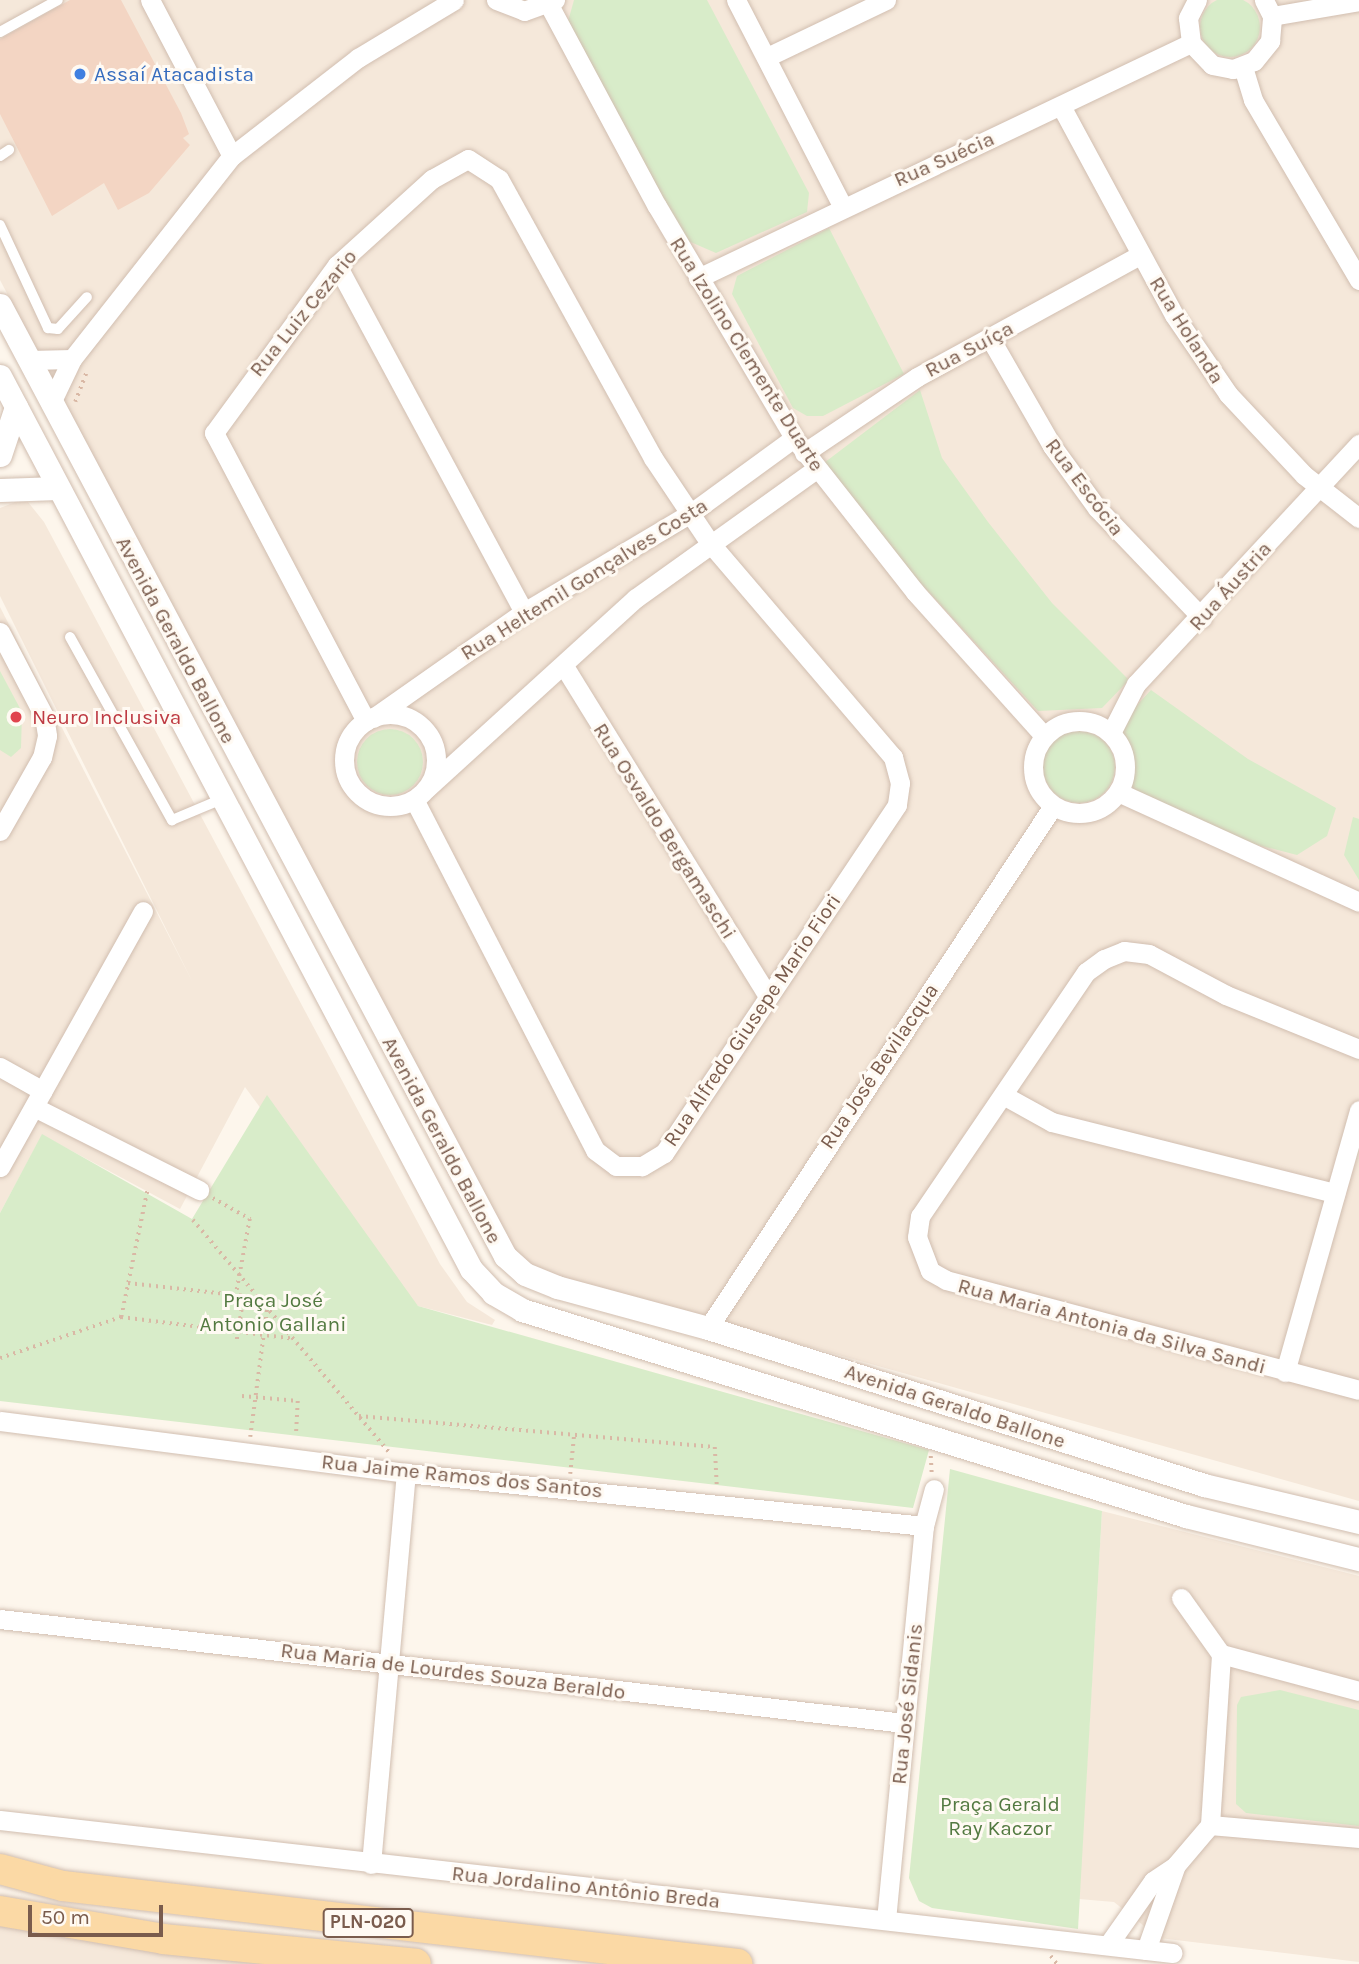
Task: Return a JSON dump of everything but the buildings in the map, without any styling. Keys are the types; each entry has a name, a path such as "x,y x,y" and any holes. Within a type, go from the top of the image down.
{"main road":[{"name":"PLN-020","path":"0,1869 63,1886 738,1964"},
{"name":"PLN-020","path":"0,1911 163,1939 416,1964"}],"street":[{"path":"150,0 232,156"},
{"path":"51,403 72,359 232,156 358,58 454,0"},
{"path":"496,0 524,11 552,2"},
{"path":"736,0 842,205"},
{"path":"767,57 886,0"},
{"path":"1197,0 1188,18 1191,43 1212,65 1243,67 1264,52 1268,8 1359,1"},
{"name":"Rua Izolino Clemente Duarte","path":"552,2 698,278 799,445 816,469 1044,736"},
{"name":"Rua Suécia","path":"698,278 842,205 1061,106 1191,43"},
{"path":"1243,67 1253,100 1359,280"},
{"name":"Rua Holanda","path":"1061,106 1140,255 1228,394 1320,488 1359,518"},
{"name":"Rua Luiz Cezario","path":"369,719 214,433 337,265 452,165 468,159 485,164 710,543"},
{"name":"Rua Suíça","path":"799,445 1140,255"},
{"path":"337,265 524,612"},
{"name":"Avenida Geraldo Ballone","path":"0,305 505,1256 557,1287 708,1328 1204,1485 1359,1522"},
{"name":"Rua Escócia","path":"990,338 1052,446 1097,508 1202,618"},
{"path":"29,360 72,359"},
{"name":"Avenida Geraldo Ballone","path":"0,376 471,1269 493,1293 522,1310 934,1435 1186,1516 1359,1559"},
{"path":"0,455 16,407"},
{"name":"Rua Áustria","path":"1111,733 1136,684 1202,618 1359,444"},
{"name":"Rua Heltemil Gonçalves Costa","path":"369,719 524,612 799,445"},
{"name":"Rua Heltemil Gonçalves Costa","path":"421,794 636,598 816,469"},
{"path":"0,490 15,485 58,488"},
{"name":"Rua Alfredo Giusepe Mario Fiori","path":"421,794 595,1150 616,1166 642,1166 664,1153 767,995 897,805 900,783 893,757 710,543"},
{"path":"0,632 44,716 47,736 42,757 0,831"},
{"name":"Rua Osvaldo Bergamaschi","path":"564,666 767,995"},
{"path":"402,716 427,733 436,761 421,794 384,806 352,785 346,746 369,719 402,716"},
{"path":"1084,721 1111,733 1125,758 1118,792 1088,813 1053,806 1034,773 1044,736 1084,721"},
{"path":"1118,792 1359,902"},
{"name":"Rua José Bevilacqua","path":"708,1328 1053,806"},
{"path":"0,1167 143,911"},
{"name":"Rua Maria Antonia da Silva Sandi","path":"1359,1049 1226,995 1149,954 1124,951 1086,972 920,1216 920,1256 930,1271 1285,1373 1359,1390"},
{"path":"0,1067 38,1099 200,1190"},
{"path":"1003,1095 1052,1122 1335,1193"},
{"path":"1285,1373 1359,1110"},
{"name":"Rua Jaime Ramos dos Santos","path":"0,1421 407,1473 568,1487 924,1527"},
{"path":"371,1864 407,1473"},
{"name":"Rua José Sidanis","path":"886,1920 924,1527 934,1489"},
{"path":"1108,1945 1153,1881 1176,1865 1210,1825 1221,1654 1181,1598"},
{"name":"Rua Maria de Lourdes Souza Beraldo","path":"0,1619 905,1723"},
{"path":"1221,1654 1359,1690"},
{"name":"Rua Jordalino Antônio Breda","path":"0,1820 1172,1953"},
{"path":"1210,1825 1359,1838"},
{"path":"1146,1950 1176,1865"}],"lane":[{"path":"0,32 58,0"},
{"path":"0,225 48,328 58,329 87,297"},
{"path":"71,637 172,820 223,799"}],"path":[{"path":"200,1190 250,1219 236,1295"},
{"path":"121,1317 147,1191"},
{"path":"192,1220 407,1473"},
{"path":"128,1283 244,1296 237,1340"},
{"path":"249,1452 267,1307"},
{"path":"0,1358 121,1317 294,1339"},
{"path":"242,1396 298,1401 296,1436"},
{"path":"359,1416 716,1447 717,1503"},
{"path":"568,1487 574,1434"},
{"path":"934,1435 934,1489"}],"shaded area":[{"path":"0,0 1359,0 1359,1501 546,1273 511,1252 0,280"},
{"path":"18,501 28,502 44,522 440,1264 467,1302 495,1320 492,1325 418,1306 389,1282 245,1087 180,1209 42,1135 0,1213 0,607 193,983 0,596 0,508"},
{"path":"1102,1511 1359,1576 1359,1962 1159,1938 1114,1902 1079,1899"},
{"path":"0,1923 366,1964 0,1964"}],"green space":[{"path":"1230,-3 1247,2 1255,10 1260,27 1255,44 1247,52 1230,57 1213,52 1205,44 1200,27 1205,10 1213,2"},
{"path":"574,0 707,0 809,193 807,212 716,253 686,240 567,25"},
{"path":"829,228 904,374 823,416 807,416 793,408 732,294 737,276"},
{"path":"920,390 942,458 988,522 1052,603 1129,680 1102,708 1038,711 816,469"},
{"path":"0,671 22,712 21,748 11,757 0,750"},
{"path":"1151,690 1248,759 1336,808 1327,836 1297,855 1195,829 1118,792 1125,758 1111,733"},
{"path":"390,729 403,731 418,744 423,762 421,775 408,790 390,795 377,793 362,780 357,762 359,749 372,734"},
{"path":"1079,731 1099,737 1109,747 1115,767 1109,787 1099,797 1079,803 1059,797 1049,787 1043,767 1049,747 1059,737"},
{"path":"1353,817 1359,819 1359,880 1344,855"},
{"name":"Praça José Antonio Gallani","path":"267,1095 418,1306 929,1450 913,1508 0,1401 0,1213 42,1134 192,1219"},
{"name":"Praça Gerald Ray Kaczor","path":"950,1469 1102,1511 1078,1929 932,1908 919,1901 909,1878"},
{"path":"1280,1690 1359,1710 1359,1826 1246,1813 1236,1804 1237,1705 1241,1697"}],"place":[{"name":"Assaí Atacadista","path":"80,74"},
{"name":"Neuro Inclusiva","path":"16,717"}]}
